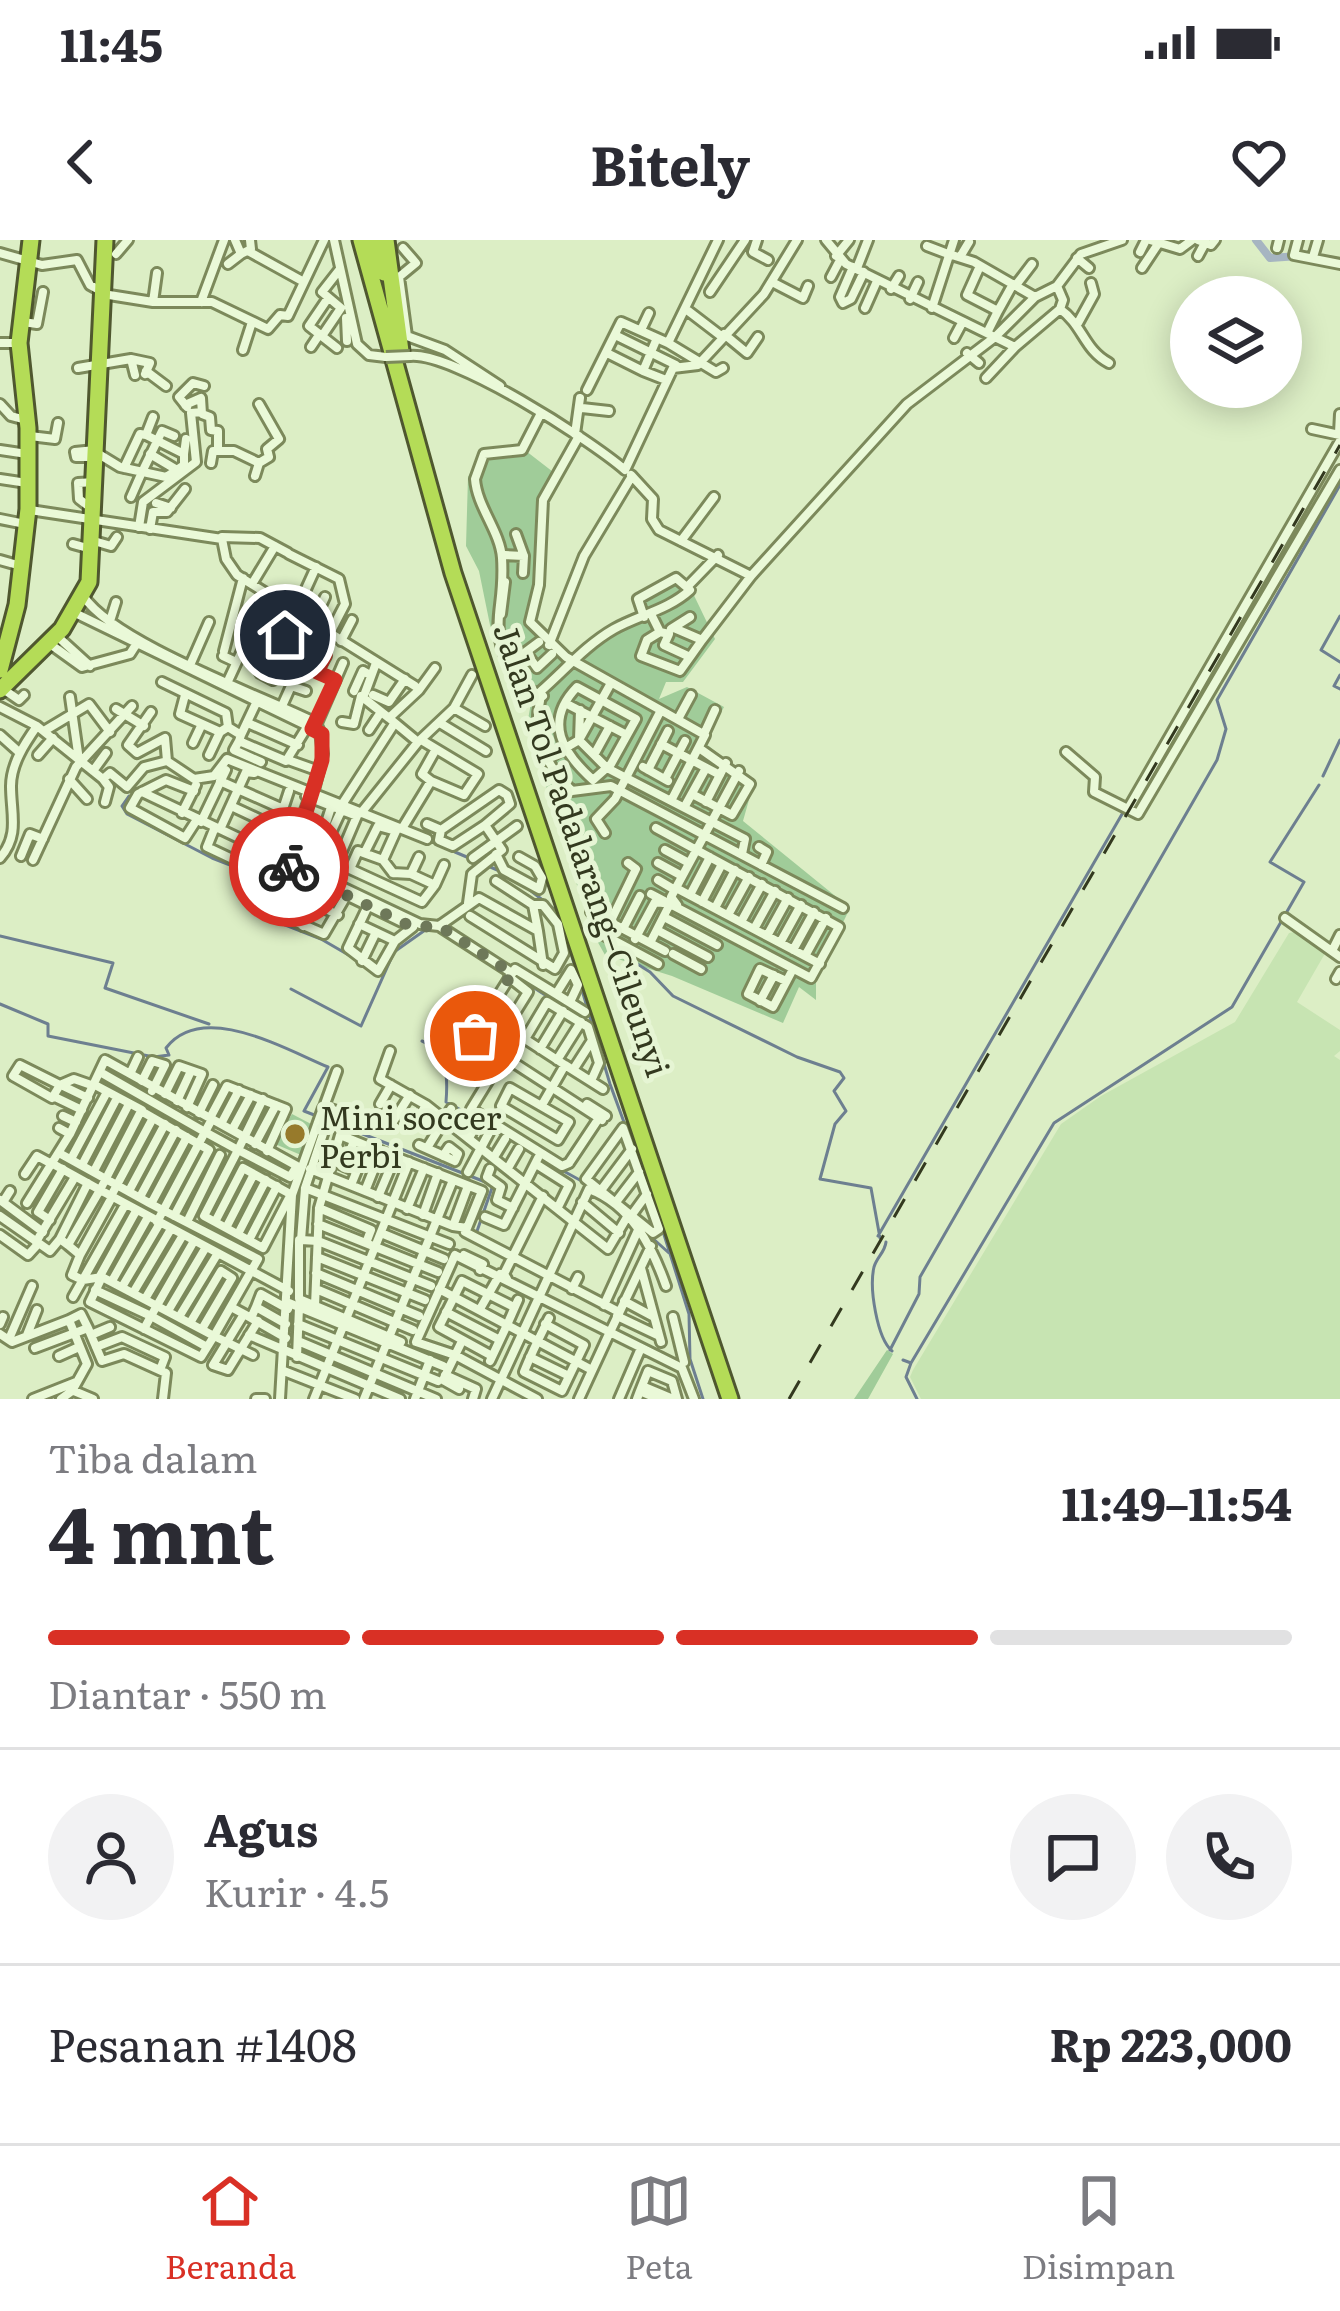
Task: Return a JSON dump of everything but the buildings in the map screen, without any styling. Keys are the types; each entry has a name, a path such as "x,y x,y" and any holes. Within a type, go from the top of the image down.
{"highway":[{"path":"1,683 28,517 28,376 20,344 32,240"},
{"path":"361,240 397,355"},
{"path":"379,240 397,355"},
{"name":"Jalan Tol Padalarang–Cileunyi","path":"379,240 415,413 460,573 734,1399"},
{"path":"1,683 52,639 84,597 82,573 93,545 95,514 106,245"},
{"name":"Jalan Tol Padalarang–Cileunyi","path":"397,355 453,573 726,1375"}],"street":[{"path":"106,245 127,240"},
{"path":"201,302 224,240"},
{"path":"235,240 305,282"},
{"path":"0,253 30,262 77,260 89,285 103,299 222,305 268,329 280,315 287,317 324,240"},
{"path":"334,240 356,344 369,355 439,359 509,395"},
{"path":"668,343 718,240"},
{"path":"710,292 745,240"},
{"path":"757,240 753,252 767,260"},
{"path":"614,335 676,365 701,362 772,282 797,240"},
{"path":"826,240 838,258 891,289 1015,346"},
{"path":"830,277 849,240"},
{"path":"858,269 868,240"},
{"path":"932,308 955,240"},
{"path":"690,617 662,632 641,656 678,671 751,577 907,404 1034,296 1057,286 1077,258 1094,246 1121,240"},
{"path":"1298,240 1294,255 1340,264"},
{"path":"1313,257 1318,240"},
{"path":"1152,242 1180,249 1202,241"},
{"path":"1198,256 1202,241"},
{"path":"953,256 969,242"},
{"path":"1140,252 1152,242"},
{"path":"1142,268 1152,242"},
{"path":"927,245 977,264 1034,296"},
{"path":"228,264 246,248"},
{"path":"403,248 416,263 399,278 407,336 445,350 577,435 628,472 653,499 654,524 751,577"},
{"path":"1077,258 1089,268"},
{"path":"992,336 998,311 1032,263"},
{"path":"977,264 968,295 998,311"},
{"path":"310,347 336,326 340,308 322,293 340,269"},
{"path":"1067,271 1080,280"},
{"path":"153,302 157,273"},
{"path":"891,289 899,276"},
{"path":"865,308 877,281"},
{"path":"772,282 803,298 808,286"},
{"path":"910,298 918,282"},
{"path":"1078,323 1094,294 1091,283"},
{"path":"1057,286 1090,351 1109,363"},
{"path":"22,322 37,323 43,292"},
{"path":"345,292 347,341"},
{"path":"328,298 309,326 337,348"},
{"path":"986,378 1064,301"},
{"path":"687,310 747,353 758,337"},
{"path":"641,330 649,313"},
{"path":"704,734 547,647 530,622 539,585 541,508 577,435 583,398 622,321 716,372 723,368"},
{"path":"243,350 252,322"},
{"path":"954,338 962,323"},
{"path":"644,370 657,338"},
{"path":"0,343 20,344"},
{"path":"606,353 666,380"},
{"path":"131,359 146,371"},
{"path":"79,368 131,359 166,386"},
{"path":"965,359 980,363"},
{"path":"527,654 537,668 584,556 676,365"},
{"path":"144,528 143,502 189,473 196,462 193,410 204,384 193,383 179,397 193,410 209,415 211,430 218,431 218,451"},
{"path":"193,410 201,398"},
{"path":"583,398 609,411"},
{"path":"0,404 28,437"},
{"path":"211,463 212,452 233,450 265,462 268,449 279,439 259,404"},
{"path":"1126,808 1340,437 1340,413"},
{"path":"146,435 153,416"},
{"path":"527,447 542,416"},
{"path":"0,450 28,437 55,439 58,423"},
{"path":"131,497 164,428 174,436"},
{"path":"1312,430 1340,437"},
{"path":"97,453 124,468 166,478 177,470 186,449 140,434 124,468"},
{"path":"510,664 501,621 505,555 485,509 478,471 487,457 527,447"},
{"path":"527,447 484,454 475,478 501,555 496,619 510,664 538,698 545,760 572,791 603,784 620,790 843,908"},
{"path":"150,454 177,470"},
{"path":"255,476 259,463"},
{"path":"1066,752 1095,777 1094,792 1138,814 1340,470"},
{"path":"0,479 29,483"},
{"path":"144,528 153,512 171,508 185,489"},
{"path":"681,541 714,497"},
{"path":"156,503 171,508"},
{"path":"0,519 95,514 144,528 222,539 245,535 339,579 344,602 330,633"},
{"path":"516,534 524,556 523,574"},
{"path":"73,544 111,546 117,537"},
{"path":"222,539 222,562 419,690"},
{"path":"236,662 224,653 248,581 275,546"},
{"path":"505,555 524,556"},
{"path":"538,698 609,632 684,596 718,555"},
{"path":"0,560 22,566"},
{"path":"300,614 316,567"},
{"path":"729,580 738,567"},
{"path":"687,587 676,578 638,599 662,632 664,645 690,657"},
{"path":"84,597 108,624"},
{"path":"314,623 325,597"},
{"path":"108,624 116,602"},
{"path":"300,614 312,603"},
{"path":"75,613 108,624 314,728"},
{"path":"341,641 352,620"},
{"path":"190,662 209,622"},
{"path":"662,632 702,640"},
{"path":"270,669 285,634 326,656 317,672"},
{"path":"52,639 86,657 90,666 130,654 138,642"},
{"path":"228,681 248,640 335,680"},
{"path":"510,664 547,647"},
{"path":"166,656 190,662 258,699 282,706 314,728 324,745 319,771 297,844 269,910 326,934 348,893"},
{"path":"372,661 364,693 390,702 405,679"},
{"path":"291,761 314,728 343,663"},
{"path":"369,730 419,690 435,668"},
{"path":"361,813 454,708 472,675"},
{"path":"162,682 226,713 224,730 209,755"},
{"path":"1,683 19,700 24,695"},
{"path":"545,760 580,740 611,683"},
{"path":"282,706 291,686 306,691"},
{"path":"636,719 577,687 564,703 558,724 562,750 592,780 609,766 636,719 644,703"},
{"path":"185,695 178,712 224,730 261,762"},
{"path":"678,719 691,695"},
{"path":"342,722 354,724 361,696 420,742 436,749 478,774 464,795 422,774 436,749"},
{"path":"70,698 79,760"},
{"path":"236,743 258,699"},
{"path":"564,703 627,735"},
{"path":"0,858 15,833 11,780 20,753 41,728 90,704 110,732"},
{"path":"0,707 41,728 103,779 110,787 105,802"},
{"path":"454,708 484,726"},
{"path":"116,709 130,710 145,727"},
{"path":"33,860 79,760 130,710"},
{"path":"580,710 580,740 595,756 712,822 738,830 748,841 742,854"},
{"path":"665,779 679,753 704,734 715,710"},
{"path":"151,712 128,746 139,756 163,737 167,760 194,779 212,777 225,760 232,760 427,839"},
{"path":"604,833 595,820 620,790 660,712"},
{"path":"319,854 339,805 388,718"},
{"path":"248,723 298,745"},
{"path":"440,723 486,751"},
{"path":"193,742 202,724"},
{"path":"655,725 739,771 750,784 734,814 692,794"},
{"path":"595,756 610,726"},
{"path":"668,731 645,769 678,788"},
{"path":"0,735 20,753"},
{"path":"38,755 53,738"},
{"path":"236,743 319,771"},
{"path":"661,744 720,775"},
{"path":"672,800 693,761 692,744"},
{"path":"641,750 672,767"},
{"path":"93,771 106,753"},
{"path":"103,779 110,773 128,786 144,767 167,760"},
{"path":"706,802 726,763"},
{"path":"685,806 706,768"},
{"path":"182,813 195,788 171,779 131,802 131,810 184,838 199,821 226,770"},
{"path":"289,791 262,873 207,848 249,771 289,791 312,794"},
{"path":"650,943 739,771"},
{"path":"69,779 87,799"},
{"path":"699,780 713,788"},
{"path":"220,781 283,809"},
{"path":"404,827 422,816 431,781"},
{"path":"499,790 509,800 485,826 453,846 439,840 441,830 499,790"},
{"path":"142,792 416,926 439,926 511,974 556,994 592,1041 599,1066 590,1081"},
{"path":"297,844 341,864 358,820 339,805"},
{"path":"231,806 278,828"},
{"path":"608,807 624,813"},
{"path":"608,807 616,822"},
{"path":"422,816 441,830"},
{"path":"364,852 378,826 394,830 383,860 388,882 348,948 380,970 395,941 416,926"},
{"path":"479,862 502,849 485,826"},
{"path":"468,903 470,880 479,862 496,840 517,826"},
{"path":"656,828 839,927 813,976"},
{"path":"21,856 30,834 43,839"},
{"path":"759,847 766,852 761,865"},
{"path":"664,850 689,863"},
{"path":"383,860 356,852 350,869 388,882 424,902 444,865"},
{"path":"496,854 502,868 539,889 542,878 536,866 519,857"},
{"path":"411,874 419,857"},
{"path":"689,895 710,857"},
{"path":"628,863 637,869 626,879 604,935 658,964"},
{"path":"658,863 682,876"},
{"path":"702,902 722,864"},
{"path":"672,954 714,908 736,870"},
{"path":"388,882 411,874 435,885"},
{"path":"728,915 749,877"},
{"path":"658,880 820,964"},
{"path":"470,916 543,965 557,967 564,949 557,922 543,905 533,904 496,881"},
{"path":"742,938 762,884"},
{"path":"279,886 338,915"},
{"path":"613,890 623,895"},
{"path":"748,926 775,891"},
{"path":"286,918 296,895"},
{"path":"623,929 645,895 813,976"},
{"path":"439,926 478,898 536,931"},
{"path":"767,936 788,898"},
{"path":"603,902 616,909"},
{"path":"630,950 655,902 670,904"},
{"path":"303,926 314,903"},
{"path":"533,904 543,965"},
{"path":"780,943 801,905"},
{"path":"591,912 700,969"},
{"path":"793,950 814,912"},
{"path":"664,917 717,945"},
{"path":"1286,918 1336,954 1340,935"},
{"path":"702,919 813,976"},
{"path":"806,956 826,919"},
{"path":"359,924 395,941"},
{"path":"657,930 708,957"},
{"path":"522,950 536,931"},
{"path":"684,944 691,931"},
{"path":"362,961 376,932"},
{"path":"754,961 759,951"},
{"path":"786,981 773,975 760,1001 773,1006 793,969"},
{"path":"540,1049 578,987 571,970 556,994"},
{"path":"492,1399 592,1189 650,1233 658,1231 623,1128 476,1040 476,1031 511,974"},
{"path":"495,1045 528,992 511,974"},
{"path":"585,1012 547,1002 526,1039 603,1089"},
{"path":"542,1105 565,1065 581,1022"},
{"path":"476,1031 505,1054"},
{"path":"565,1065 592,1041"},
{"path":"390,1051 380,1078 426,1105 608,1249 647,1194"},
{"path":"118,1068 125,1054"},
{"path":"505,1054 471,1109 562,1166 604,1116"},
{"path":"38,1212 59,1153 107,1056 118,1068 297,1166 292,1177 100,1072"},
{"path":"130,1074 138,1057"},
{"path":"0,1216 50,1251 62,1240 85,1216 165,1065 152,1061 142,1081"},
{"path":"82,1110 14,1078 17,1066 88,1098"},
{"path":"165,1094 179,1066 202,1077 187,1107"},
{"path":"177,1101 191,1071"},
{"path":"239,1090 198,1143 163,1210 89,1301 200,1358 296,1191 337,1071"},
{"path":"55,1097 61,1085 76,1078 277,1186 322,1192 449,1244"},
{"path":"380,1104 392,1084"},
{"path":"199,1113 213,1085"},
{"path":"214,1121 227,1086 287,1110 267,1151"},
{"path":"510,1088 542,1105 569,1122 555,1139 501,1106 510,1088"},
{"path":"71,1160 107,1092"},
{"path":"232,1131 251,1094"},
{"path":"322,1115 389,1128 410,1095"},
{"path":"82,1165 117,1098"},
{"path":"197,1228 263,1099"},
{"path":"94,1171 129,1104"},
{"path":"255,1144 276,1105"},
{"path":"400,1112 418,1120 426,1105"},
{"path":"451,1109 423,1147 448,1148 458,1154 454,1164"},
{"path":"63,1116 76,1122"},
{"path":"457,1129 466,1116"},
{"path":"153,1118 72,1273 83,1280 104,1278 253,1355"},
{"path":"129,1191 165,1124"},
{"path":"469,1138 476,1125"},
{"path":"59,1128 70,1134"},
{"path":"623,1128 586,1178 616,1202 652,1245 665,1286"},
{"path":"140,1197 176,1130"},
{"path":"467,1172 490,1131"},
{"path":"306,1168 327,1175 407,1209 423,1214 436,1221 453,1226 468,1228 482,1193 341,1133 331,1160 327,1175 322,1192 319,1208 315,1306"},
{"path":"151,1204 187,1137"},
{"path":"494,1157 505,1139"},
{"path":"344,1166 354,1141"},
{"path":"350,1185 367,1146"},
{"path":"365,1191 381,1148"},
{"path":"508,1168 519,1149"},
{"path":"602,1190 632,1149"},
{"path":"174,1216 209,1150"},
{"path":"59,1153 258,1259"},
{"path":"187,1222 220,1155"},
{"path":"25,1174 37,1156 289,1291"},
{"path":"379,1197 395,1156"},
{"path":"331,1160 356,1171"},
{"path":"485,1217 503,1225 537,1161 571,1181 558,1207"},
{"path":"314,1399 370,1261 382,1216 393,1203 410,1162"},
{"path":"27,1203 55,1166"},
{"path":"214,1222 243,1168"},
{"path":"407,1209 424,1168"},
{"path":"490,1169 487,1177 501,1187 496,1200 513,1208"},
{"path":"616,1202 639,1172"},
{"path":"423,1214 438,1173"},
{"path":"226,1228 254,1174"},
{"path":"0,1235 28,1256 75,1176"},
{"path":"238,1234 266,1180"},
{"path":"286,1371 360,1399 453,1180"},
{"path":"62,1240 88,1183"},
{"path":"249,1240 277,1186"},
{"path":"453,1226 468,1186"},
{"path":"296,1191 299,1299 345,1322"},
{"path":"10,1192 2,1201 43,1232"},
{"path":"539,1298 504,1277 543,1196"},
{"path":"13,1209 20,1200 50,1220"},
{"path":"582,1202 619,1233"},
{"path":"74,1297 125,1205"},
{"path":"319,1208 444,1259"},
{"path":"104,1278 136,1211"},
{"path":"85,1216 98,1224"},
{"path":"204,1216 263,1248"},
{"path":"122,1287 155,1221"},
{"path":"319,1224 439,1272"},
{"path":"604,1304 639,1228"},
{"path":"133,1293 171,1229"},
{"path":"465,1232 514,1256"},
{"path":"478,1234 572,1289 591,1293 660,1339 640,1266"},
{"path":"145,1299 183,1235"},
{"path":"62,1240 80,1255"},
{"path":"295,1240 318,1241 413,1278 592,1370"},
{"path":"281,1396 292,1355 289,1291 295,1240"},
{"path":"144,1329 194,1241"},
{"path":"579,1399 652,1245"},
{"path":"168,1311 206,1247"},
{"path":"179,1317 218,1253"},
{"path":"317,1256 424,1300"},
{"path":"416,1336 435,1288 455,1256 484,1264 497,1278 685,1370 694,1399"},
{"path":"480,1309 514,1256"},
{"path":"211,1264 244,1284"},
{"path":"343,1284 349,1270"},
{"path":"190,1323 221,1271"},
{"path":"316,1273 419,1316"},
{"path":"572,1289 578,1277"},
{"path":"202,1329 232,1278"},
{"path":"462,1281 488,1294 516,1304 491,1358 439,1328 462,1281"},
{"path":"5,1337 32,1286"},
{"path":"316,1289 395,1323 436,1347 449,1364"},
{"path":"95,1290 207,1347"},
{"path":"251,1318 227,1341 213,1365 228,1370 249,1335 261,1294 500,1382 532,1399"},
{"path":"624,1301 653,1316"},
{"path":"231,1307 292,1340 375,1372 416,1395 436,1399"},
{"path":"256,1307 424,1376 449,1364"},
{"path":"26,1336 37,1310"},
{"path":"214,1310 225,1316"},
{"path":"446,1312 500,1340"},
{"path":"5,1337 26,1336 81,1315 102,1361 124,1354 167,1375 163,1399"},
{"path":"610,1332 683,1363 673,1317"},
{"path":"61,1399 87,1364 69,1320"},
{"path":"547,1321 583,1344 561,1391 524,1371 538,1340 547,1321"},
{"path":"35,1348 110,1327"},
{"path":"249,1335 400,1399"},
{"path":"96,1347 126,1339 166,1357 160,1370"},
{"path":"388,1340 401,1342"},
{"path":"462,1340 444,1382 476,1389 473,1399"},
{"path":"59,1356 79,1347"},
{"path":"619,1399 641,1348"},
{"path":"530,1357 569,1376"},
{"path":"416,1395 430,1360"},
{"path":"649,1368 671,1380 675,1399 640,1391 649,1368"},
{"path":"626,1382 658,1399"},
{"path":"33,1399 75,1386"},
{"path":"75,1386 92,1399"},
{"path":"454,1399 460,1386"},
{"path":"256,1399 265,1399"}],"green space":[{"path":"543,416 526,451 557,475 543,507 530,617 566,657 575,658 642,617 638,598 665,578 688,583 715,639 683,682 666,682 659,699 687,687 724,707 705,743 754,782 743,821 850,908 816,978 816,1000 799,987 783,1023 672,976 605,955 591,930 527,725 531,703 518,697 490,625 479,571 466,546 468,477 483,450 519,451"},
{"path":"1300,931 1327,950 1297,1002 1340,1030 1340,1051 1334,1056 1340,1060 1340,1399 921,1399 910,1377 913,1370 1061,1124 1101,1096 1235,1022 1289,933"},
{"name":"Mini soccer Perbi","path":"292,1114 313,1125 301,1155 275,1144"},
{"path":"887,1350 893,1354 868,1399 854,1399"}],"waterway":[{"path":"1256,240 1270,258 1299,256"},
{"path":"890,1350 919,1294 920,1277 1217,760 1226,729 1217,700 1340,485"},
{"path":"1192,691 1259,574"},
{"path":"1340,616 1321,650 1340,662"},
{"path":"1340,675 1334,686 1340,689"},
{"path":"1132,795 1169,730"},
{"path":"1323,776 1340,740"},
{"path":"911,1363 1054,1123 1232,1007 1304,882 1270,862 1319,785"},
{"path":"129,796 122,806 127,814 212,858 274,882 260,915 321,939 383,975"},
{"path":"878,1236 1125,809"},
{"path":"455,852 502,872"},
{"path":"521,883 559,913 610,1084 654,1204"},
{"path":"291,989 361,1026 394,952 428,928"},
{"path":"0,936 113,963 105,988 209,1024"},
{"path":"609,946 650,972 673,996 797,1057 840,1072 844,1078 834,1091 846,1111 835,1124 820,1179 871,1188 880,1238"},
{"path":"514,975 592,1025"},
{"path":"0,1004 48,1024 48,1036 154,1057 169,1055 166,1048 181,1035 200,1028 221,1028 266,1040 328,1067 304,1111 493,1185 476,1234"},
{"path":"422,1041 442,1059 446,1102 489,1125"},
{"path":"558,1168 587,1184"},
{"path":"661,1225 689,1314 690,1359 703,1399"},
{"path":"649,1235 669,1253"},
{"path":"886,1242 874,1267 873,1287 878,1324 892,1351"},
{"path":"903,1360 911,1363 906,1377 917,1399"}],"railway":[{"path":"789,1399 1340,445"}],"way so far":[{"path":"289,867 412,927 439,926 512,973 475,1036"}],"place":[{"name":"Mini soccer Perbi","path":"295,1134"}],"route":[{"path":"285,635 325,655 317,672 335,680 312,729 322,734 323,754 289,867"}]}
